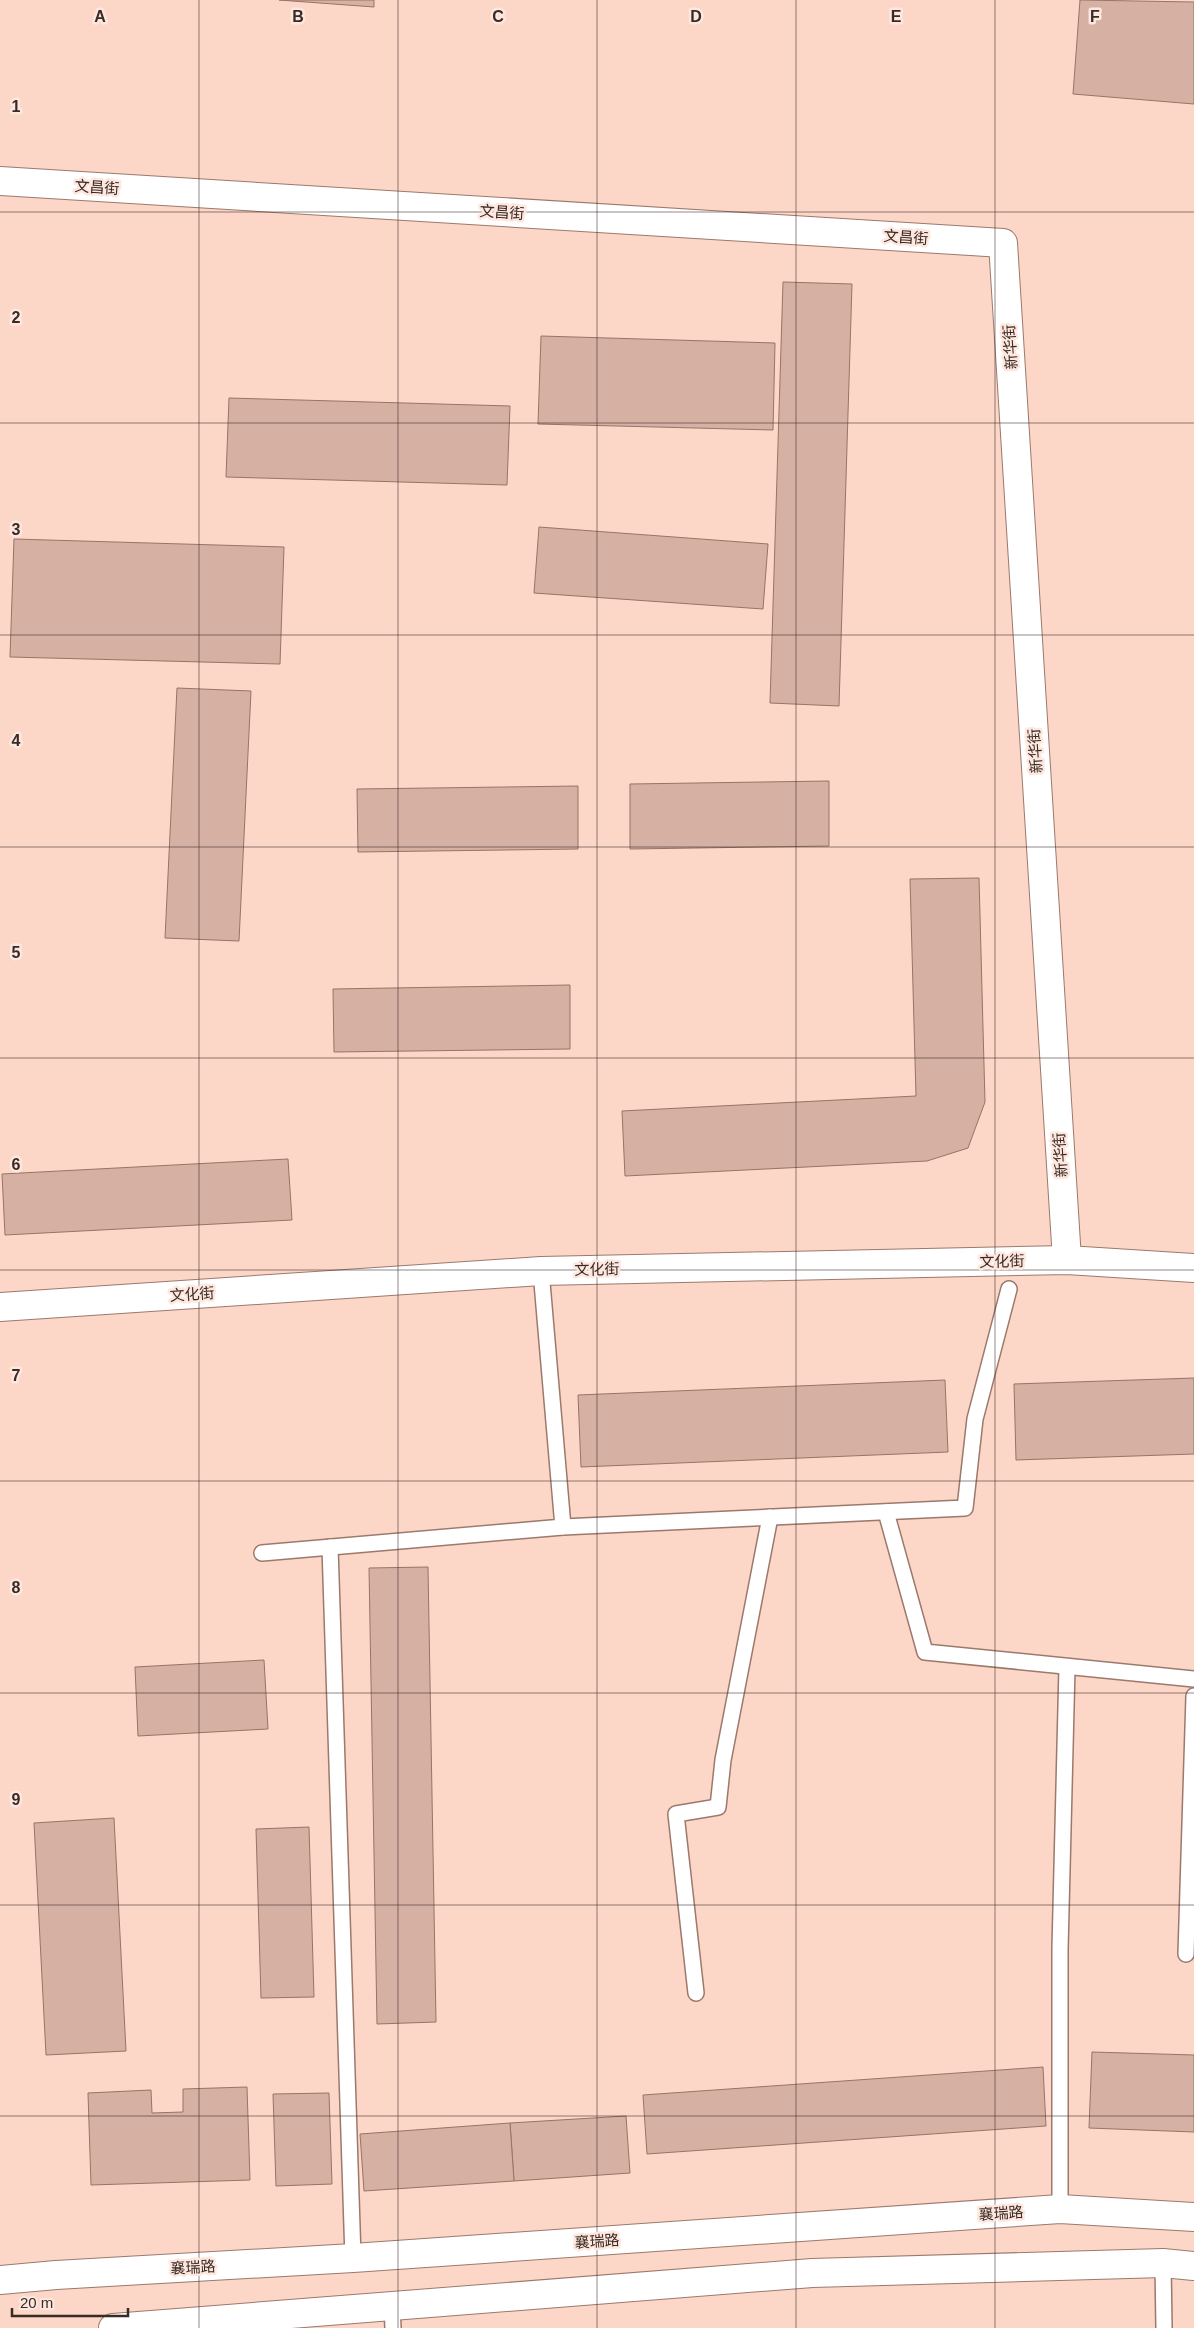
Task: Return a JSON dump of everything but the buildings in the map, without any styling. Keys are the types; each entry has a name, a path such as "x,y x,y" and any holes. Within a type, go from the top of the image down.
{"main road":[{"name":"文昌街","path":"0,181 1003,243"},
{"name":"新华街","path":"1003,243 1067,1260"},
{"name":"文化街","path":"0,1306 541,1271 1067,1260 1194,1268"},
{"name":"襄瑞路","path":"0,2280 66,2274 353,2258 1060,2209 1194,2217"},
{"path":"113,2328 392,2317 812,2273 1163,2263 1194,2266"}],"lane":[{"path":"541,1271 562,1527"},
{"path":"262,1553 562,1527 965,1508 975,1419 1008,1289"},
{"path":"886,1512 925,1652 1194,1680"},
{"path":"696,1993 676,1814 718,1807 723,1760 770,1517"},
{"path":"330,1547 353,2258"},
{"path":"1060,2209 1060,1949 1067,1666"},
{"path":"1186,1954 1194,1696"},
{"path":"1163,2263 1164,2328"}]}
